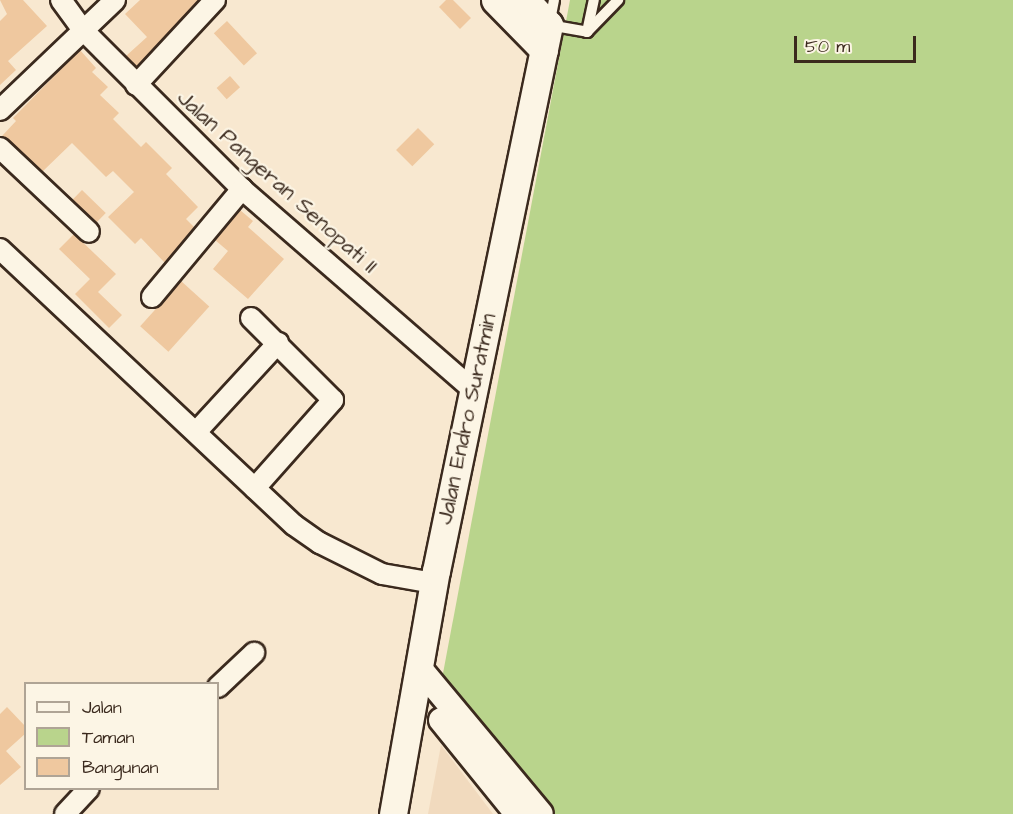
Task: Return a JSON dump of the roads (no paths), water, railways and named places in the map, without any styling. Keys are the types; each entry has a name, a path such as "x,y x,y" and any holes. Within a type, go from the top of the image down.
{"main road":[{"path":"495,0 549,25"},
{"path":"526,0 549,25"},
{"name":"Jalan Endro Suratmin","path":"393,814 419,681 435,577 472,389 549,25"}],"street":[{"name":"Jalan Pangeran Senopati II","path":"61,0 83,30 243,189 472,389"},
{"path":"0,110 115,0"},
{"path":"136,85 215,0"},
{"path":"0,148 89,232"},
{"path":"152,297 243,189"},
{"path":"0,249 197,431 294,525 320,543 359,561 435,577"},
{"path":"251,318 333,400 255,488"},
{"path":"197,431 278,343"},
{"path":"219,686 254,653"},
{"path":"419,681 517,814"},
{"path":"419,681 541,814"},
{"path":"65,814 88,790"}],"lane":[{"path":"587,32 594,0"},
{"path":"587,32 618,0"},
{"path":"549,25 587,32"}]}
